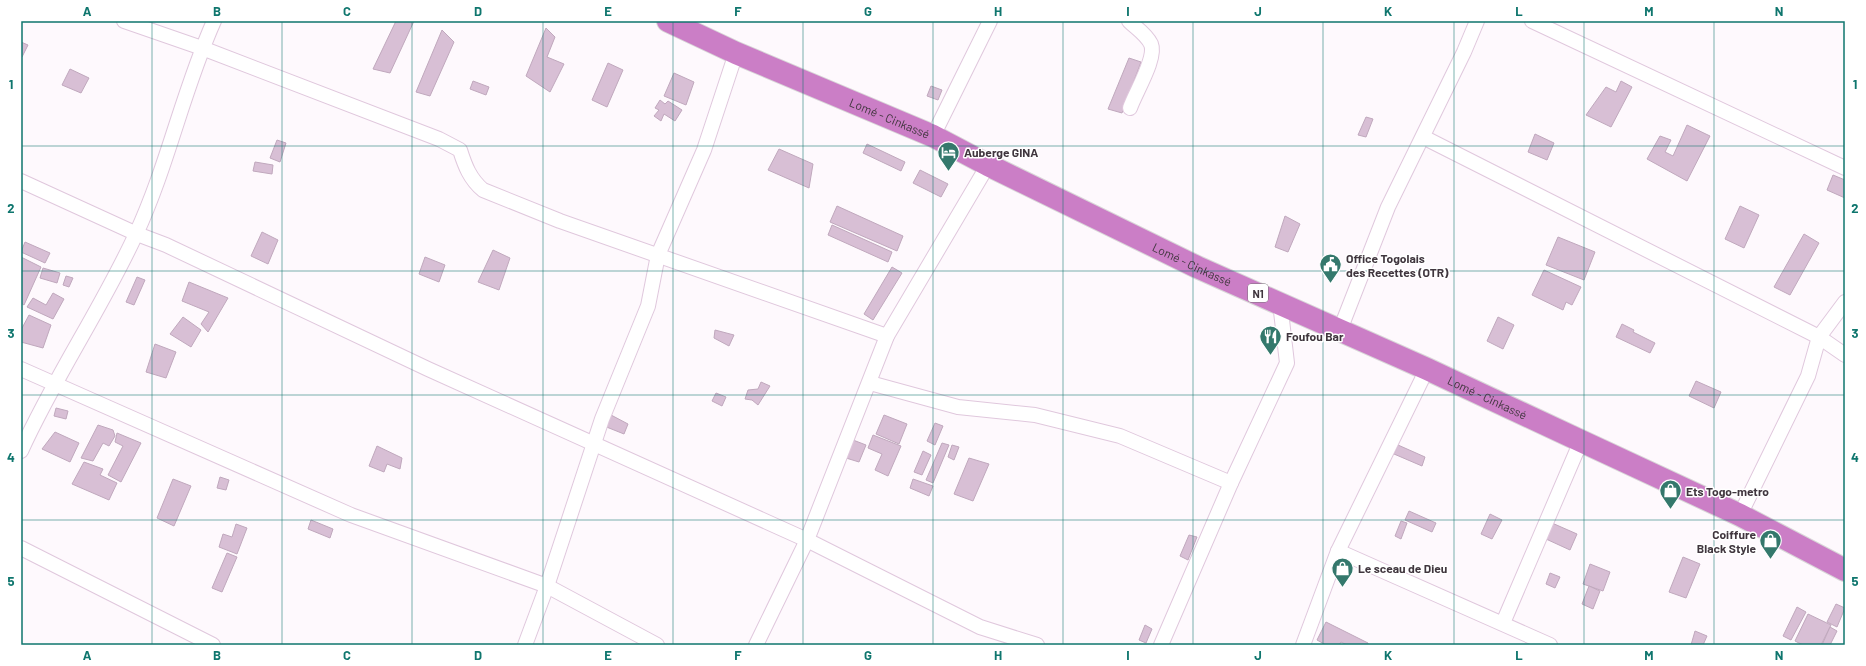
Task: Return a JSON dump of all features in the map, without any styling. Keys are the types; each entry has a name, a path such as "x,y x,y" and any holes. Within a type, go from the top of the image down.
{"highway":[{"name":"Lomé - Cinkassé","path":"668,21 736,53 933,136 988,165 1197,267 1427,369 1740,515 1845,570"}],"street":[{"path":"124,21 202,48 439,139 460,150 466,169 474,182 483,190 560,221 887,336"},
{"path":"21,451 137,234 167,155 202,48 214,21"},
{"path":"933,136 990,21"},
{"path":"1129,21 1148,38 1152,46 1150,65 1130,108"},
{"path":"1340,330 1388,207 1423,137 1477,21"},
{"path":"1532,21 1845,168"},
{"path":"525,645 596,443 602,419 648,306 658,255 704,150 736,53"},
{"path":"1423,137 1819,338 1845,355"},
{"path":"756,645 807,540 870,383 887,336 988,165"},
{"path":"21,181 137,234 166,245 428,369 596,443 807,540 980,627 1037,645"},
{"path":"1740,515 1808,376 1819,338 1845,302"},
{"path":"1161,645 1231,483 1288,363 1280,303"},
{"path":"21,369 351,515 547,586 657,645"},
{"path":"1303,645 1338,551 1427,369"},
{"path":"870,383 958,407 1035,415 1120,436 1231,483"},
{"path":"1503,623 1581,441"},
{"path":"21,548 213,645"},
{"path":"1338,551 1550,645"}],"building":[{"path":"396,21 414,21 390,73 373,69"},
{"path":"546,28 555,37 547,57 564,64 550,92 526,76"},
{"path":"442,30 454,42 430,96 416,92"},
{"path":"21,42 28,45 22,57 21,56"},
{"path":"1129,58 1141,62 1122,113 1108,109"},
{"path":"608,63 623,70 607,107 592,100"},
{"path":"70,69 89,78 81,93 62,85"},
{"path":"674,73 694,82 686,105 664,96"},
{"path":"473,81 489,87 486,95 470,89"},
{"path":"1621,81 1632,87 1611,127 1586,115 1606,87 1616,92"},
{"path":"931,86 942,90 938,100 927,96"},
{"path":"660,100 665,104 668,101 682,110 675,121 664,114 661,121 654,116 659,110 655,108"},
{"path":"1366,117 1373,119 1366,137 1358,135"},
{"path":"1687,125 1710,136 1687,181 1647,159 1660,136 1671,140 1665,152 1673,156"},
{"path":"1535,134 1554,143 1547,160 1528,152"},
{"path":"277,140 286,143 280,162 270,158"},
{"path":"867,144 905,162 901,171 863,153"},
{"path":"779,149 813,164 809,188 768,170"},
{"path":"255,162 273,165 272,174 253,171"},
{"path":"920,170 948,184 941,197 913,183"},
{"path":"1833,175 1845,180 1845,198 1827,190"},
{"path":"837,206 903,236 897,251 830,222"},
{"path":"1740,206 1759,215 1744,248 1725,239"},
{"path":"1285,216 1300,224 1288,252 1275,247"},
{"path":"832,225 892,252 888,262 828,235"},
{"path":"262,232 278,240 268,264 251,256"},
{"path":"1804,234 1819,243 1790,295 1774,287"},
{"path":"1558,237 1595,252 1584,280 1546,265"},
{"path":"25,242 50,253 45,263 21,252"},
{"path":"493,250 510,258 499,290 478,282"},
{"path":"21,257 41,267 24,305 21,303"},
{"path":"425,257 445,265 439,282 419,274"},
{"path":"892,267 902,273 873,320 864,314"},
{"path":"43,268 60,273 57,283 40,278"},
{"path":"1544,270 1581,287 1572,305 1566,302 1563,310 1532,295"},
{"path":"66,276 73,278 69,287 63,285"},
{"path":"137,277 145,280 134,305 126,302"},
{"path":"189,282 228,298 208,332 201,324 209,312 182,301"},
{"path":"53,293 64,299 53,319 27,307 33,298 46,305"},
{"path":"29,315 51,325 43,348 21,342 21,330"},
{"path":"183,317 201,330 191,347 170,334"},
{"path":"1498,317 1514,325 1503,349 1487,341"},
{"path":"1622,324 1634,330 1633,332 1655,343 1650,353 1616,337"},
{"path":"715,330 734,335 729,346 714,338"},
{"path":"155,344 176,352 166,378 146,372"},
{"path":"1696,381 1721,392 1714,408 1689,396"},
{"path":"761,382 770,386 758,405 752,400 745,399 748,390 758,389"},
{"path":"716,393 726,397 722,406 712,401"},
{"path":"56,408 68,411 66,419 54,416"},
{"path":"611,415 628,424 624,434 604,426"},
{"path":"884,415 907,424 899,444 876,434"},
{"path":"935,423 943,426 935,445 927,441"},
{"path":"98,425 113,430 115,436 109,446 103,443 93,461 81,458"},
{"path":"55,432 79,443 70,462 42,449"},
{"path":"117,433 141,443 121,482 108,475 123,446 115,442"},
{"path":"873,435 901,446 888,476 875,470 882,454 868,448"},
{"path":"853,440 866,445 859,462 846,458"},
{"path":"942,443 949,445 933,483 926,480"},
{"path":"952,445 959,447 954,460 948,457"},
{"path":"1398,445 1425,457 1422,466 1394,454"},
{"path":"377,446 402,458 400,469 387,464 384,472 369,466"},
{"path":"923,451 931,455 922,475 914,472"},
{"path":"969,458 989,464 973,501 954,494"},
{"path":"84,462 103,469 100,475 117,483 109,500 72,484"},
{"path":"220,477 229,480 226,490 217,488"},
{"path":"173,479 191,486 174,526 157,518"},
{"path":"913,479 933,486 929,496 910,488"},
{"path":"1409,511 1436,523 1432,532 1405,520"},
{"path":"1490,514 1502,520 1492,539 1481,534"},
{"path":"311,520 333,529 330,538 308,529"},
{"path":"1401,521 1407,523 1401,539 1395,536"},
{"path":"1552,523 1577,534 1570,550 1546,539"},
{"path":"236,524 247,528 237,554 219,547 223,534 232,537"},
{"path":"1189,535 1197,537 1188,560 1180,556"},
{"path":"227,553 237,557 222,592 212,588"},
{"path":"1683,557 1700,564 1686,598 1669,592"},
{"path":"1590,564 1610,572 1603,591 1583,584"},
{"path":"1550,573 1560,577 1555,588 1546,584"},
{"path":"1589,586 1600,591 1593,609 1582,604"},
{"path":"1836,604 1845,608 1837,627 1827,622"},
{"path":"1797,607 1806,612 1791,640 1783,636"},
{"path":"1808,614 1831,625 1821,645 1803,645 1795,641"},
{"path":"1326,622 1368,643 1368,645 1347,645 1341,642 1339,645 1326,645 1317,640"},
{"path":"1145,625 1152,629 1146,643 1139,640"},
{"path":"1830,627 1837,631 1830,645 1822,645"},
{"path":"1695,631 1707,636 1703,645 1691,645"}],"place":[{"name":"Auberge GINA","path":"949,172"},
{"name":"Office Togolais des Recettes (OTR)","path":"1330,284"},
{"name":"Foufou Bar","path":"1271,356"},
{"name":"Ets Togo-metro","path":"1670,510"},
{"name":"Coiffure Black Style","path":"1771,560"},
{"name":"Le sceau de Dieu","path":"1342,588"}]}
